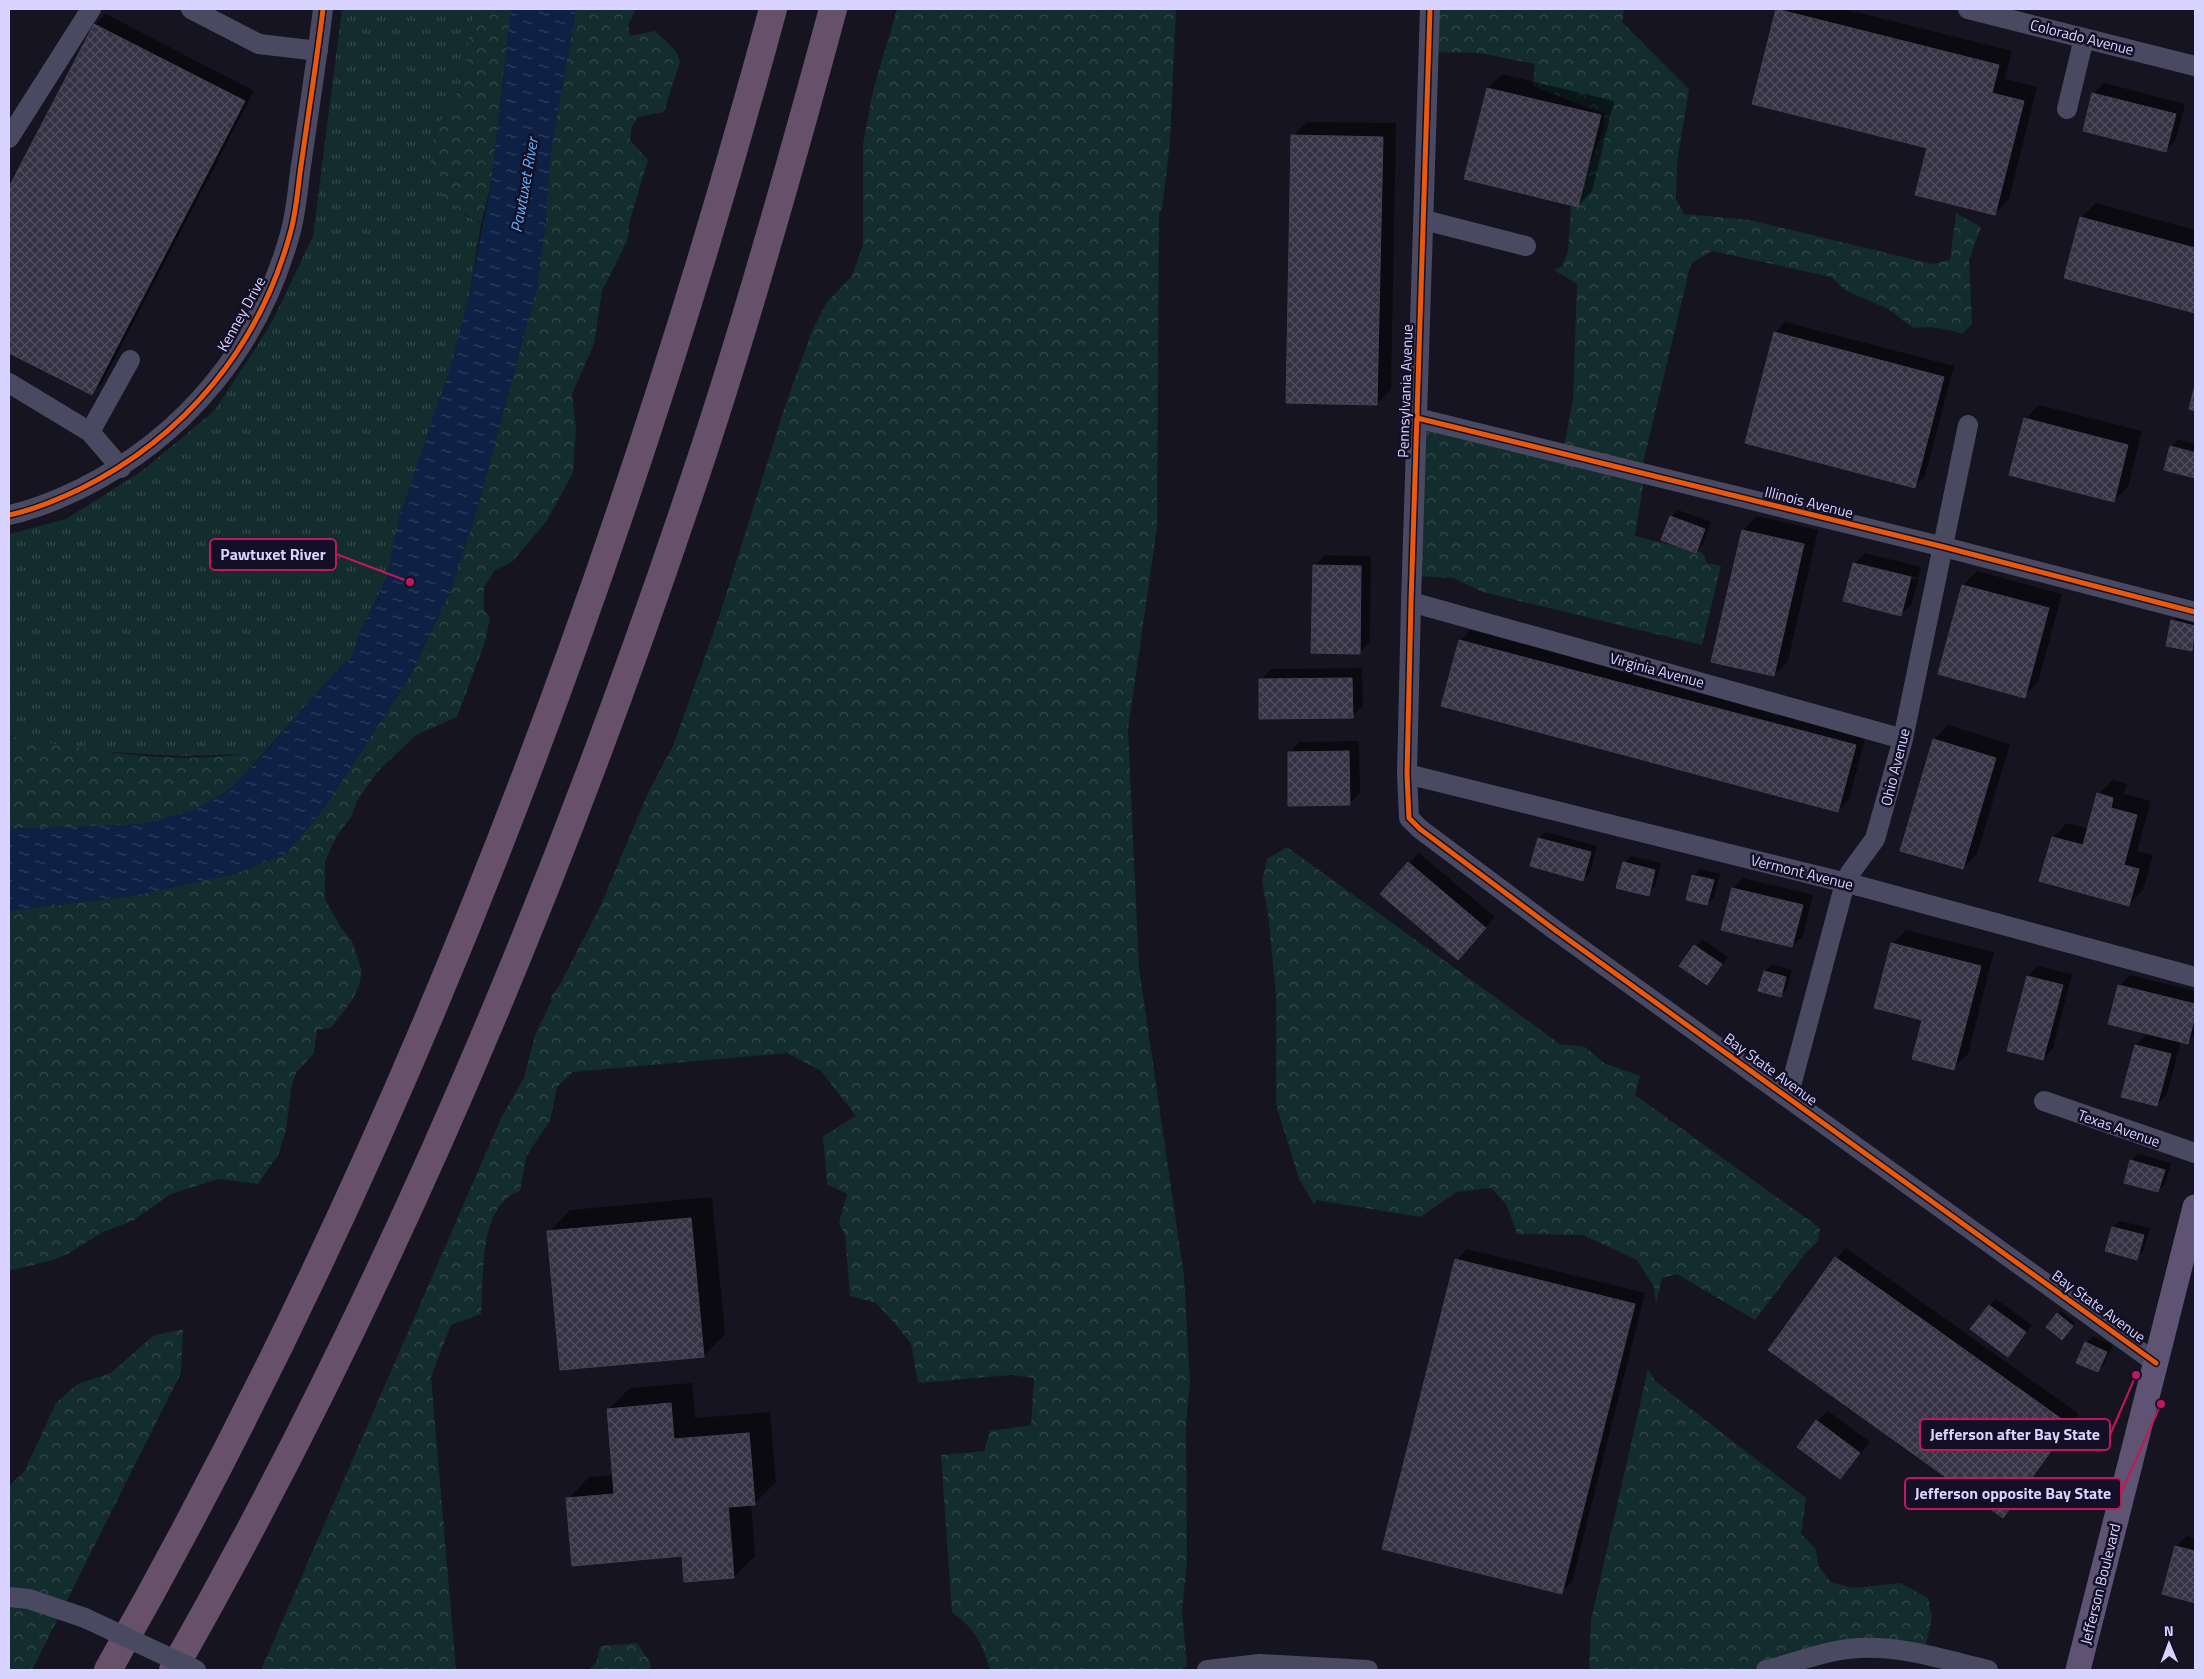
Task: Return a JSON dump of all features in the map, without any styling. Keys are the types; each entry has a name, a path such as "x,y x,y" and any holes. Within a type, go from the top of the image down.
{"highway":[{"path":"108,1670 213,1475 307,1287 374,1142 480,893 559,689 644,444 711,232 773,9"},
{"path":"173,1670 274,1483 367,1294 450,1114 539,904 614,709 705,446 769,239 832,9"},
{"path":"824,39 839,9"}],"main road":[{"name":"Jefferson Boulevard","path":"2078,1670 2195,1207"}],"street":[{"path":"9,138 91,9"},
{"path":"191,9 258,44 318,51"},
{"name":"Kenney Drive","path":"9,515 60,498 121,468 178,423 210,389 238,350 260,313 277,274 291,232 323,9"},
{"name":"Pennsylvania Avenue","path":"1406,774 1430,9"},
{"name":"Colorado Avenue","path":"1968,9 2195,66"},
{"path":"2067,109 2084,38"},
{"path":"1424,220 1526,246"},
{"path":"90,432 130,360"},
{"path":"9,383 90,432 121,468"},
{"name":"Illinois Avenue","path":"1417,418 1944,547 2195,612"},
{"name":"Ohio Avenue","path":"1788,1097 1845,883 1850,873 1875,839 1903,738 1968,425"},
{"name":"Virginia Avenue","path":"1411,602 1903,738"},
{"name":"Vermont Avenue","path":"1406,774 1845,883 2195,977"},
{"name":"Bay State Avenue","path":"1406,774 1407,813 1409,818 1420,829 2156,1363"},
{"name":"Texas Avenue","path":"2044,1101 2195,1154"},
{"path":"9,1597 30,1599 85,1618 196,1670"},
{"path":"1766,1670 1833,1652 1860,1648 1902,1650 1954,1666 1988,1670"},
{"path":"1207,1670 1260,1664 1368,1670"}],"green space":[{"path":"342,9 475,9 469,39 465,79 436,129 465,215 481,224 469,297 452,363 400,515 387,577 360,632 351,659 340,667 267,749 248,754 181,756 93,751 9,736 9,534 66,519 142,471 214,411 252,354 274,318 313,236"},
{"path":"475,9 511,9 491,184 481,224 448,203 434,182 430,156 436,129 465,79 469,39"},
{"path":"576,9 636,9 628,25 630,36 655,31 676,51 680,61 664,112 638,117 632,126 630,140 648,160 630,220 627,241 602,291 594,344 572,394 576,428 573,473 546,522 512,562 495,570 484,587 484,610 490,618 485,642 457,717 416,735 378,771 358,799 351,817 336,837 325,862 325,899 340,926 352,941 362,971 359,986 353,999 331,1028 317,1030 314,1053 296,1073 291,1089 286,1130 278,1155 258,1184 218,1179 171,1194 134,1220 103,1232 69,1253 53,1260 9,1271 9,911 137,895 234,874 286,854 327,804 410,676 449,594 476,513 537,287 546,219 550,155"},
{"path":"897,9 1176,9 1170,142 1162,209 1159,213 1157,527 1128,729 1139,968 1184,1276 1190,1382 1186,1425 1187,1561 1182,1610 1187,1667 1178,1670 990,1670 977,1638 967,1624 952,1613 941,1455 984,1451 990,1431 1031,1425 1034,1378 1011,1375 918,1383 911,1344 897,1326 876,1303 850,1296 845,1235 839,1223 847,1194 827,1184 823,1136 856,1116 821,1071 787,1053 573,1072 557,1087 550,1121 527,1155 520,1191 506,1199 497,1211 490,1226 484,1263 481,1314 451,1325 431,1377 456,1670 261,1670 502,1116 524,1078 535,1035 552,1000 550,998 559,986 600,907 647,795 673,746 720,614 784,409 812,331 826,303 852,276 863,245 863,144 873,91"},
{"path":"1430,9 1624,9 1622,22 1689,89 1677,163 1676,199 1684,214 1750,220 1932,264 1950,260 1956,213 1981,227 1969,260 1972,324 1962,334 1938,328 1913,328 1890,310 1845,290 1831,277 1712,251 1691,263 1643,463 1645,473 1635,536 1703,553 1707,563 1721,566 1702,645 1483,592 1453,578 1416,576 1419,421 1563,451 1573,400 1577,284 1554,270 1562,266 1568,251 1571,206 1576,203 1603,130 1604,114 1533,86 1535,64 1480,53 1432,52"},
{"path":"9,736 104,752 172,757 237,755 267,749 227,791 205,805 179,815 152,822 123,826 9,829"},
{"path":"1287,847 1560,1044 1585,1047 1604,1063 1640,1076 1635,1095 1820,1228 1818,1241 1805,1254 1755,1320 1677,1274 1662,1278 1656,1304 1654,1287 1637,1260 1583,1235 1517,1234 1506,1204 1491,1188 1457,1192 1420,1217 1316,1200 1315,1205 1313,1203 1299,1179 1276,1104 1276,995 1268,913 1262,882 1267,859"},
{"path":"183,1329 181,1373 32,1670 9,1670 9,1486 24,1472 56,1403 77,1384 111,1373 153,1336"},
{"path":"1648,1369 1655,1381 1806,1498 1801,1534 1815,1548 1819,1567 1831,1582 1852,1588 1900,1583 1928,1598 1932,1617 1925,1651 1835,1649 1748,1670 1589,1670 1591,1620"},
{"path":"637,1643 650,1662 651,1670 589,1670 597,1661 600,1646"}],"water":[{"path":"511,9 576,9 550,155 546,219 537,287 476,513 449,594 410,676 327,804 286,854 234,874 137,895 9,911 9,829 143,824 197,809 227,791 248,771 340,667 351,659 360,632 387,577 400,515 452,363 469,297 491,184"}],"building":[{"path":"1776,9 1999,65 1992,93 2024,101 1995,215 1915,195 1927,148 1752,104"},
{"path":"94,24 245,101 92,395 9,353 9,187"},
{"path":"1487,88 1601,115 1578,207 1464,179"},
{"path":"2092,93 2176,114 2166,152 2083,131"},
{"path":"1291,135 1383,137 1377,405 1286,403"},
{"path":"2080,217 2195,248 2195,313 2064,278"},
{"path":"1774,332 1944,377 1915,488 1745,443"},
{"path":"2195,385 2195,411 2189,409"},
{"path":"2024,418 2128,445 2114,502 2009,475"},
{"path":"2170,446 2195,453 2195,478 2164,470"},
{"path":"1670,516 1705,529 1696,553 1661,540"},
{"path":"1742,530 1804,544 1774,676 1711,662"},
{"path":"1853,563 1911,577 1901,616 1843,601"},
{"path":"1313,565 1361,566 1360,654 1311,653"},
{"path":"1962,585 2049,608 2025,698 1938,674"},
{"path":"2171,620 2195,626 2192,651 2166,646"},
{"path":"1459,640 1856,745 1838,812 1441,706"},
{"path":"1352,678 1353,718 1259,719 1259,679"},
{"path":"1933,739 1996,758 1963,869 1900,851"},
{"path":"1349,751 1350,805 1288,806 1288,752"},
{"path":"2097,793 2113,798 2111,808 2137,815 2124,865 2139,869 2129,906 2039,881 2052,837 2083,845"},
{"path":"1538,838 1591,852 1583,881 1530,866"},
{"path":"1408,862 1486,928 1458,960 1380,894"},
{"path":"1623,862 1655,870 1649,896 1616,888"},
{"path":"1692,875 1714,880 1707,905 1686,900"},
{"path":"1732,888 1803,905 1792,947 1721,930"},
{"path":"1891,943 1981,966 1954,1070 1912,1059 1922,1020 1874,1008"},
{"path":"1694,945 1722,964 1707,985 1679,966"},
{"path":"1764,971 1786,977 1781,997 1758,991"},
{"path":"2027,976 2063,985 2043,1060 2007,1051"},
{"path":"2118,985 2195,1004 2195,1015 2188,1044 2108,1024"},
{"path":"2135,1045 2171,1054 2157,1106 2121,1097"},
{"path":"2130,1160 2165,1170 2158,1192 2124,1183"},
{"path":"691,1218 704,1357 560,1370 547,1231"},
{"path":"2112,1227 2144,1235 2137,1260 2105,1251"},
{"path":"1835,1257 2070,1425 2003,1518 1768,1350"},
{"path":"1455,1259 1635,1304 1562,1594 1382,1549"},
{"path":"1989,1305 2026,1332 2008,1357 1970,1329"},
{"path":"2057,1313 2073,1326 2062,1340 2046,1327"},
{"path":"2085,1342 2107,1352 2098,1372 2076,1363"},
{"path":"671,1403 674,1439 749,1433 755,1505 728,1507 734,1578 684,1582 682,1556 572,1566 566,1498 614,1494 607,1409"},
{"path":"1816,1420 1860,1453 1840,1479 1797,1447"},
{"path":"2175,1546 2195,1551 2195,1603 2162,1594"}],"cycle path":[{"path":"9,515 45,504 80,489 118,468 153,443 184,415 213,384 238,351 259,314 276,275 290,234 296,206 323,9"},
{"path":"1430,9 1411,602 1407,774 1409,818 1420,829 1555,930 2156,1363"},
{"path":"1417,418 1944,547 2195,612"}],"place":[{"name":"Pawtuxet River","path":"410,582"},
{"name":"Jefferson after Bay State","path":"2136,1375"},
{"name":"Jefferson opposite Bay State","path":"2161,1404"}]}
